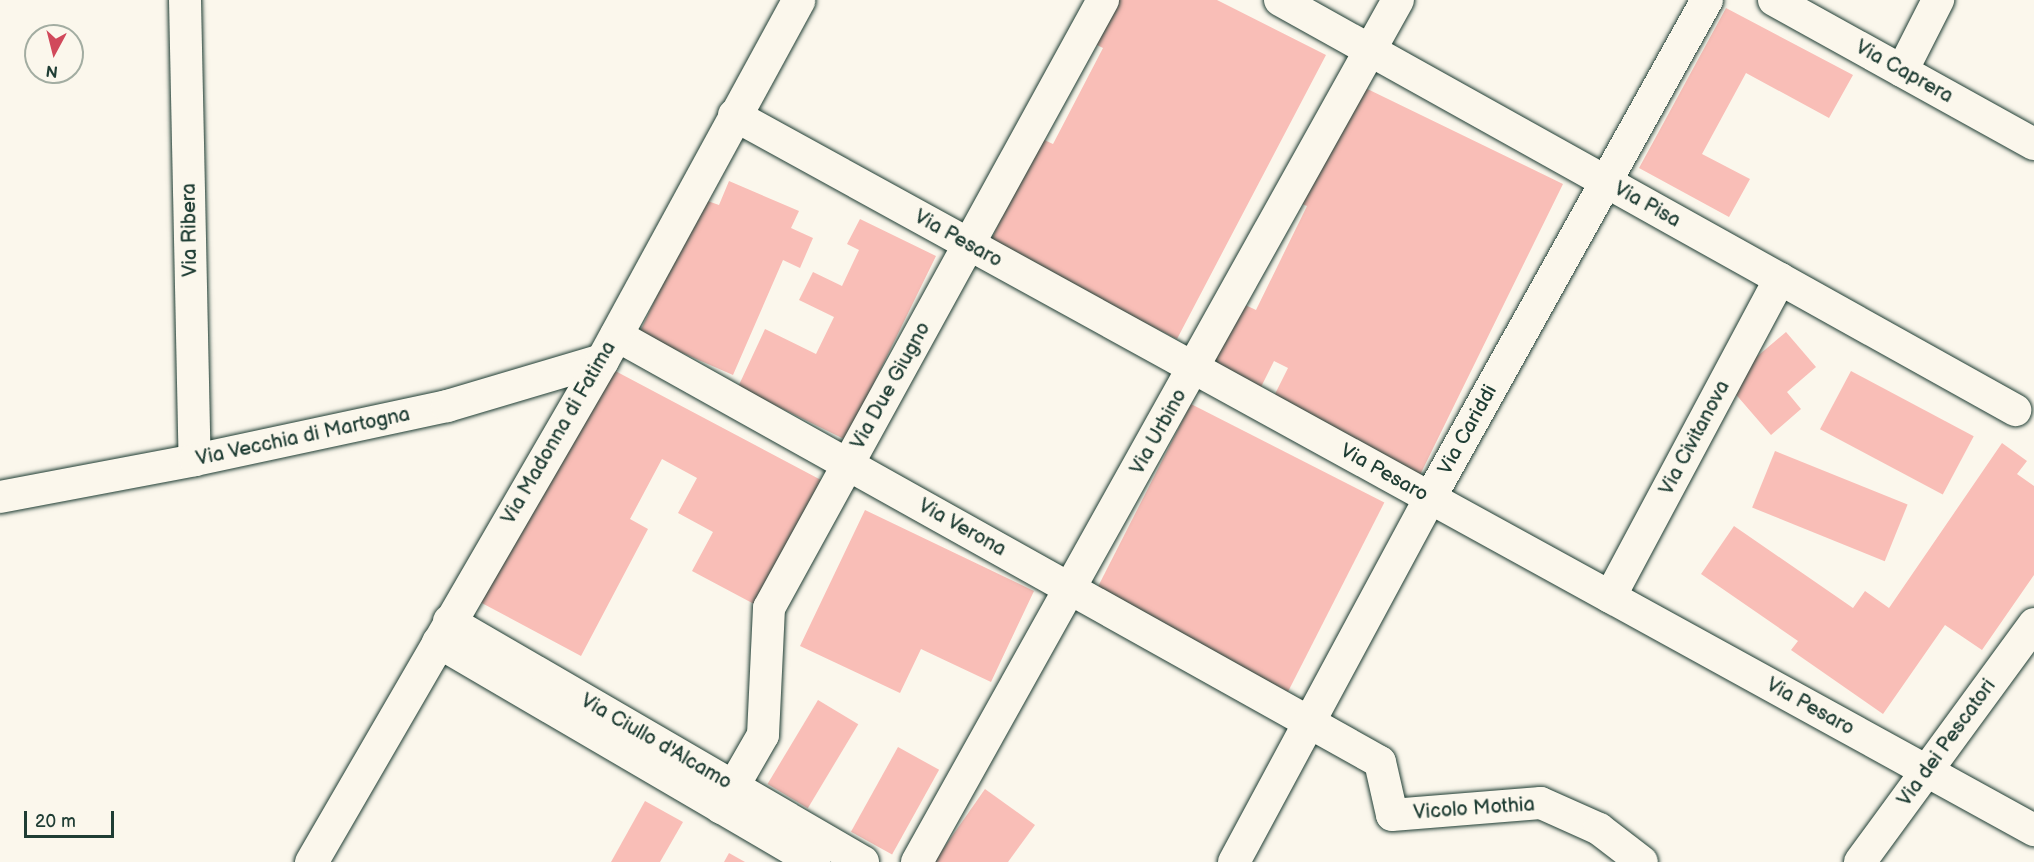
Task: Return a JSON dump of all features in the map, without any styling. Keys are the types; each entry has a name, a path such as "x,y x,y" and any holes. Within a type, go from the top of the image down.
{"street":[{"name":"Via Ribera","path":"185,0 195,460"},
{"name":"Via Madonna di Fatima","path":"311,862 609,348 798,0"},
{"name":"Via Due Giugno","path":"728,798 764,735 769,608 1103,0"},
{"name":"Via Pisa","path":"1280,0 2014,410"},
{"name":"Via Urbino","path":"917,862 1072,589 1398,0"},
{"name":"Via Cariddi","path":"1234,862 1430,498 1707,0"},
{"name":"Via Caprera","path":"1774,0 2034,144"},
{"path":"1902,70 1938,0"},
{"name":"Via Pesaro","path":"734,115 2034,830"},
{"name":"Via Civitanova","path":"1610,597 1780,279"},
{"name":"Via Vecchia di Martogna","path":"0,497 195,460 447,406 609,348"},
{"name":"Via Verona","path":"609,348 849,464 1308,721"},
{"name":"Via dei Pescatori","path":"1860,862 2034,624"},
{"name":"Via Ciullo d'Alcamo","path":"443,631 728,798 863,862"},
{"name":"Vicolo Mothia","path":"1308,721 1380,762 1392,815 1541,803 1599,829 1642,862"},
{"name":"Via Ciullo d'Alcamo","path":"728,798 814,862"}],"building":[{"path":"1108,0 1217,0 1326,55 1177,339 989,244 1040,138 1053,144 1103,48 1087,40"},
{"path":"1726,8 1853,75 1829,118 1746,73 1702,154 1750,179 1729,217 1639,168"},
{"path":"1353,82 1563,184 1419,477 1271,402 1288,368 1274,361 1259,391 1209,367 1241,303 1256,310 1307,206 1295,201"},
{"path":"729,181 799,211 791,228 813,238 800,268 783,260 733,375 639,334 702,199 719,205"},
{"path":"860,219 936,256 846,440 738,387 765,329 816,354 834,317 799,300 813,272 842,286 859,250 847,244"},
{"path":"1786,332 1816,367 1787,392 1801,409 1771,435 1726,383"},
{"path":"604,365 821,480 754,604 692,571 713,532 678,513 697,478 662,459 630,519 648,529 581,656 478,601"},
{"path":"1851,371 1974,436 1943,495 1820,429"},
{"path":"1191,404 1384,503 1288,691 1095,593"},
{"path":"2002,443 2027,461 2017,474 2034,486 2034,575 1982,650 1945,625 1883,714 1791,650 1798,641 1701,574 1734,526 1853,608 1865,591 1889,608"},
{"path":"1775,451 1908,505 1885,561 1752,508"},
{"path":"865,510 1034,591 991,682 921,649 900,693 800,646"},
{"path":"818,700 858,724 808,808 768,784"},
{"path":"898,747 939,770 892,855 851,832"},
{"path":"985,789 1035,825 1008,862 934,862"},
{"path":"645,801 683,822 660,862 611,862"},
{"path":"729,853 745,862 724,862"}]}
